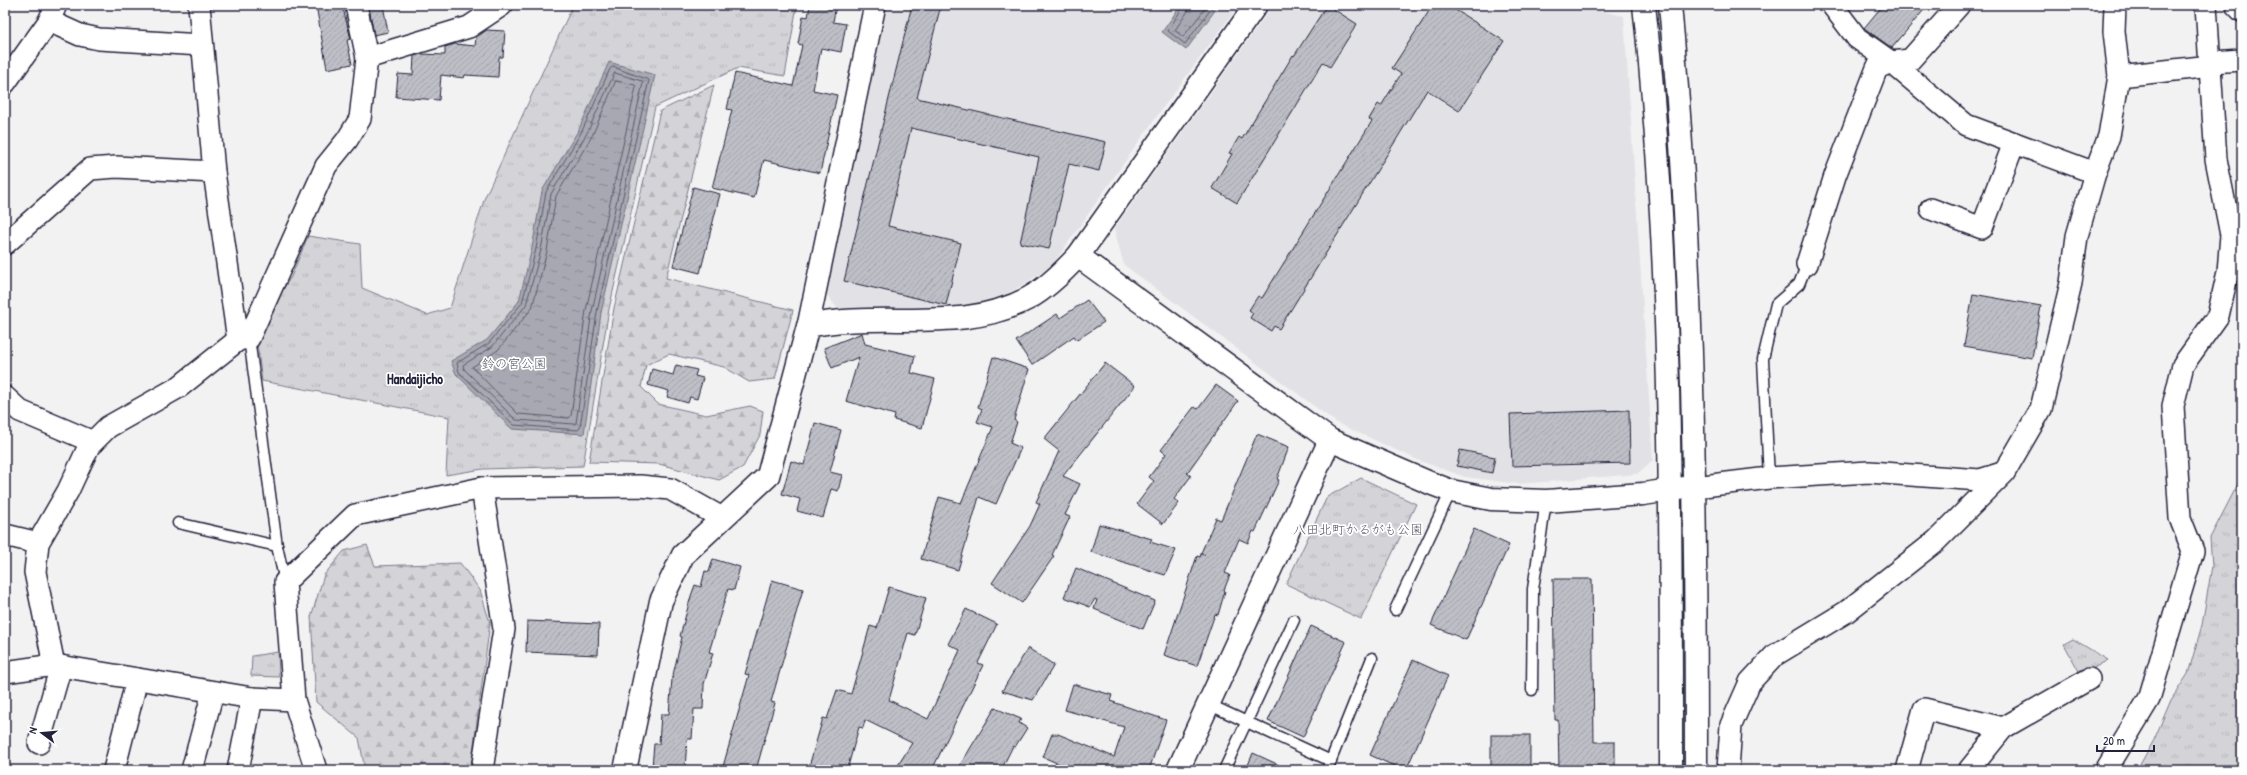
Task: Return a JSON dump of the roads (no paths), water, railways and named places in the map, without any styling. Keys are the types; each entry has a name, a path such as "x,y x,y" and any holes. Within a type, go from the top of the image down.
{"street":[{"path":"199,5 214,172 243,339"},
{"path":"39,743 58,665 35,572 38,543 68,491 89,446 108,427 179,387 243,339 326,166 360,119 367,58 356,5"},
{"path":"367,58 469,27 502,5"},
{"path":"624,770 661,601 683,555 768,476 808,326 875,5"},
{"path":"808,326 826,322 880,319 936,320 976,317 1006,308 1030,298 1063,272 1078,256 1256,5"},
{"path":"1644,5 1652,72 1666,289 1670,490 1671,770"},
{"path":"1670,5 1685,185 1695,486 1696,770"},
{"path":"1832,5 1857,38 1891,62 1966,125 2095,173"},
{"path":"1807,264 1835,176 1877,68 1891,62 1910,60 1959,5"},
{"path":"1728,770 1731,725 1750,682 1755,676 1775,655 1846,612 1936,541 2004,473 2041,409 2071,283 2077,236 2095,173 2109,136 2119,76 2114,31 2115,5"},
{"path":"2106,770 2149,699 2193,551 2180,518 2173,406 2183,364 2218,316 2235,274 2237,234 2216,159 2206,5"},
{"path":"2236,5 2242,11"},
{"path":"5,83 52,13 80,34 99,39 202,44"},
{"path":"2119,76 2242,60"},
{"path":"1931,209 1982,228 2014,143"},
{"path":"9,232 90,169 116,167 214,172"},
{"path":"1078,256 1330,440 1451,491 1491,499 1546,501 1670,490 1769,478 1869,472 1980,480 2004,473"},
{"path":"5,397 20,411 93,442"},
{"path":"1178,770 1330,440"},
{"path":"316,770 294,700 285,582 355,515 482,488 640,486 670,489 722,518"},
{"path":"482,488 504,629 482,770"},
{"path":"5,535 38,543"},
{"path":"5,672 58,665 252,698 294,700"},
{"path":"114,770 137,679"},
{"path":"1969,770 2003,728 2089,679"},
{"path":"192,770 213,692"},
{"path":"238,770 252,698"},
{"path":"1907,770 1924,709 2003,728"}],"lane":[{"path":"1769,478 1763,359 1776,304 1799,284 1807,264"},
{"path":"243,339 277,546 285,582"},
{"path":"1396,610 1451,491"},
{"path":"1532,690 1533,589 1546,501"},
{"path":"178,523 277,546"},
{"path":"1224,770 1248,722 1294,620"},
{"path":"1208,704 1248,722 1329,765 1372,658"}],"water":[{"path":"1181,5 1219,5 1186,50 1162,32"},
{"path":"609,62 655,75 601,313 584,434 512,429 456,374 451,361 487,340 519,301 532,248 542,191 579,129"}],"district":[{"name":"Handaijicho","path":"415,378"}],"park label":[{"name":"鈴の宮公園","path":"514,363"},
{"name":"八田北町かるがも公園","path":"1358,529"}]}
